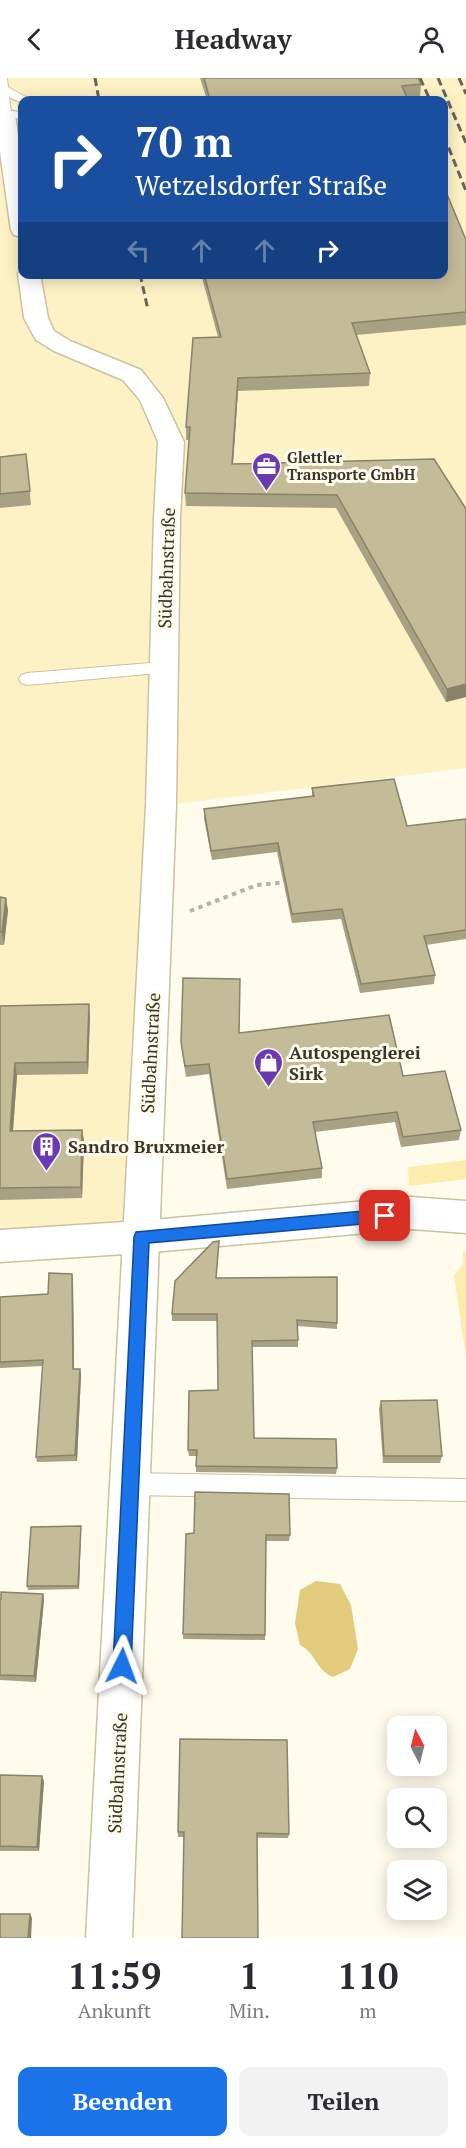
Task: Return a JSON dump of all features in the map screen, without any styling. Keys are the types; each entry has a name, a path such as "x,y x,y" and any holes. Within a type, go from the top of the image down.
{"street":[{"path":"8,115 18,197"},
{"name":"Südbahnstraße","path":"30,279 36,318 44,334 62,346 132,372 151,398 171,441 163,668 170,768 156,925 109,1938"},
{"path":"0,1246 141,1237 411,1213 466,1217"}],"lane":[{"path":"2,84 19,96"},
{"path":"2,84 8,115"},
{"path":"27,679 163,668"},
{"path":"130,1484 466,1490"}],"path":[{"path":"156,925 257,885 292,881"}],"shaded area":[{"path":"0,78 466,78 466,768 176,804 157,1247 0,1236 0,126 18,125 18,279 448,279 448,96 18,96 18,111 17,104 0,103"},
{"path":"466,1160 466,1179 409,1186 408,1167"},
{"path":"463,1252 466,1252 466,1358 454,1275 463,1265"},
{"path":"316,1581 340,1584 351,1605 358,1649 350,1669 333,1677 322,1670 309,1652 300,1645 295,1623 300,1590"}],"building":[{"path":"204,78 418,78 421,84 402,86 406,96 209,96"},
{"path":"448,197 466,240 466,312 352,323 370,373 238,378 232,464 434,459 466,509 466,684 447,689 337,495 185,493 190,427 186,427 193,338 221,337 205,279 448,279"},
{"path":"26,454 30,491 0,494 0,457"},
{"path":"394,779 407,826 466,819 466,930 424,936 435,975 361,984 342,909 292,914 278,843 211,851 204,809 314,796 312,788"},
{"path":"0,897 6,898 2,932 0,932"},
{"path":"183,978 240,979 239,1033 389,1015 403,1076 445,1071 461,1130 403,1137 397,1112 313,1122 322,1168 227,1179 209,1064 185,1066 181,1042"},
{"path":"89,1004 87,1062 15,1063 10,1131 82,1130 81,1187 0,1188 0,1006"},
{"path":"219,1241 216,1278 337,1277 337,1323 297,1320 298,1340 252,1341 254,1438 336,1439 337,1468 196,1466 197,1450 188,1450 189,1391 218,1390 217,1314 172,1314 175,1281 213,1242"},
{"path":"49,1273 72,1274 73,1369 80,1369 75,1455 36,1457 43,1360 0,1362 0,1297 48,1294"},
{"path":"437,1400 442,1456 384,1456 381,1401"},
{"path":"195,1492 289,1494 290,1535 266,1535 265,1635 183,1634 186,1534 194,1533"},
{"path":"81,1526 78,1586 27,1586 31,1527"},
{"path":"1,1592 43,1594 34,1676 0,1675"},
{"path":"180,1739 287,1740 289,1834 257,1833 258,1938 182,1938 184,1832 178,1832"},
{"path":"0,1775 42,1776 37,1847 0,1846"},
{"path":"0,1914 30,1914 28,1938 0,1938"}],"railway":[{"path":"95,78 98,96"},
{"path":"420,78 428,96"},
{"path":"438,78 446,96"},
{"path":"459,78 466,94"},
{"path":"448,101 466,143"},
{"path":"448,146 466,191"},
{"path":"141,279 148,310"}],"place":[{"name":"Glettler Transporte GmbH","path":"266,492"},
{"name":"Autospenglerei Sirk","path":"268,1088"},
{"name":"Sandro Bruxmeier","path":"47,1172"}],"route":[{"path":"122,1666 141,1237 385,1216"}]}
